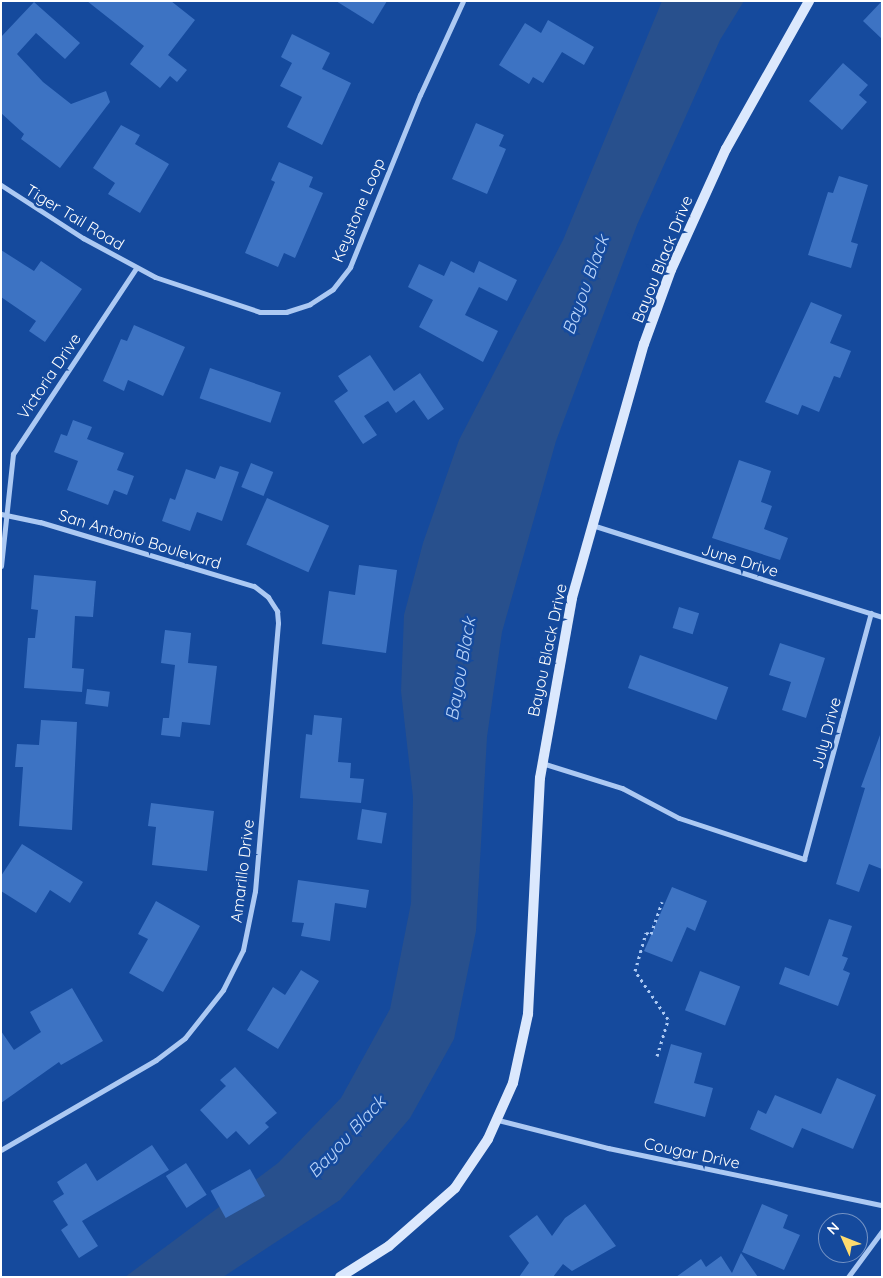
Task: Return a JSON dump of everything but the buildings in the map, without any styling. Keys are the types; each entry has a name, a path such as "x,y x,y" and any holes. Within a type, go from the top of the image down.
{"main road":[{"name":"Bayou Black Drive","path":"340,1277 428,1216 468,1172 498,1120 513,1083 528,1014 542,763 572,598 644,344 671,270 726,149 809,1"}],"street":[{"name":"Keystone Loop","path":"136,268 260,312 286,312 327,295 350,267 420,95 463,1"},
{"name":"Tiger Tail Road","path":"1,185 136,268"},
{"name":"Victoria Drive","path":"1,566 3,514 13,454 136,268"},
{"name":"San Antonio Boulevard","path":"3,514 254,586 268,597"},
{"name":"June Drive","path":"592,525 882,617"},
{"name":"Amarillo Drive","path":"1,1150 143,1068 185,1038 222,990 243,950 255,891 278,624 277,611 268,597"},
{"name":"July Drive","path":"542,763 622,788 678,818 804,859 871,613"},
{"name":"Cougar Drive","path":"498,1120 599,1146 882,1206"},
{"path":"848,1277 882,1231"}],"path":[{"path":"657,1056 668,1020 635,971 646,933 651,934 662,902"}],"water":[{"name":"Bayou Black","path":"662,1 744,1 720,40 637,225 556,441 502,632 487,737 476,931 454,1039 410,1118 340,1200 223,1277 125,1277 278,1163 341,1098 390,1009 411,903 413,797 401,691 404,615 423,543 459,440 563,240"}]}
